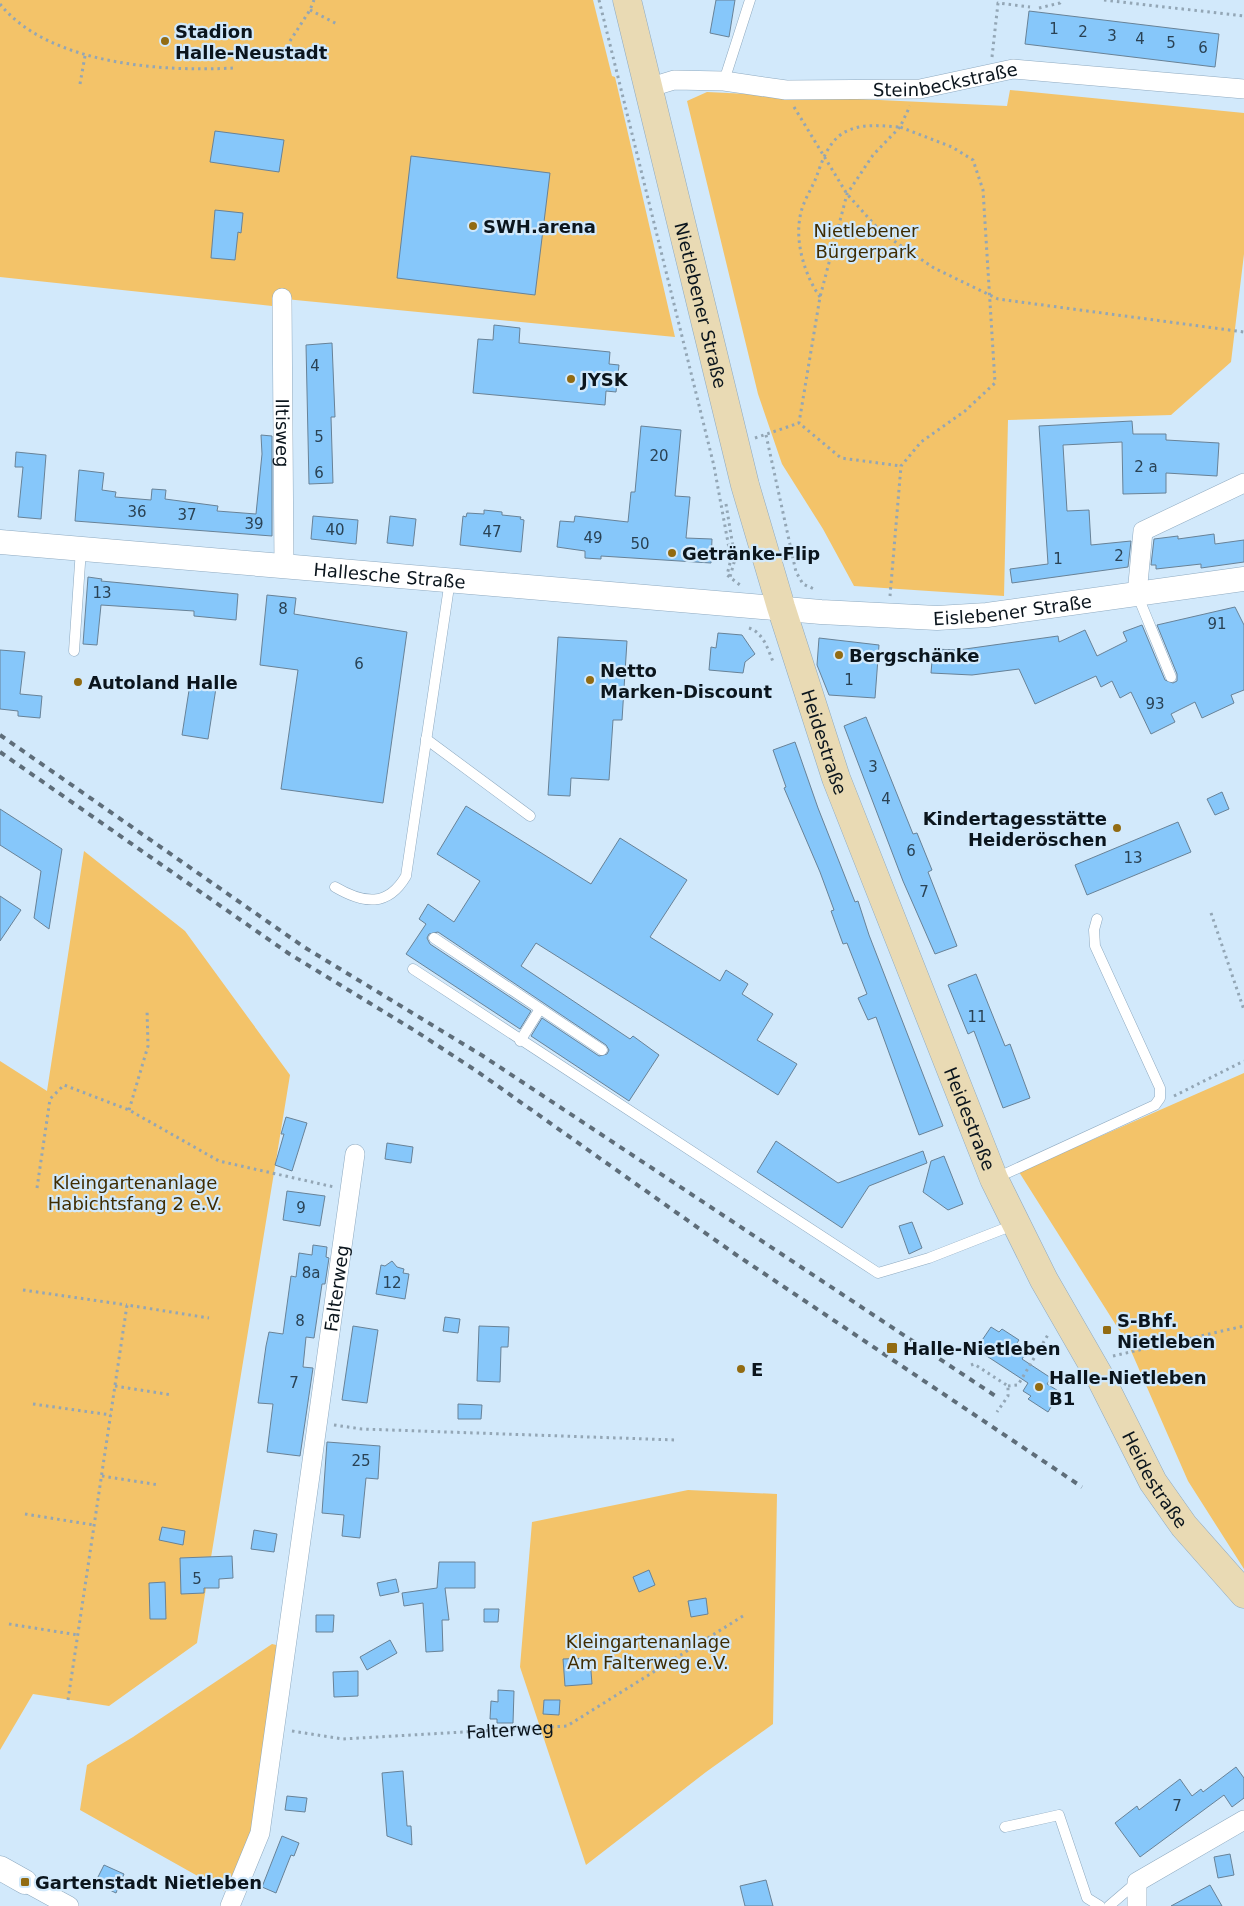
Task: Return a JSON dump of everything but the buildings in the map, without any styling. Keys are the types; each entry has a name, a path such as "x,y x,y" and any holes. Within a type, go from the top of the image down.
{"main road":[{"name":"Nietlebener Straße","path":"627,0 746,485 781,607"},
{"name":"Heidestraße","path":"781,607 828,756 994,1179 1062,1312 1090,1361 1153,1482 1184,1526 1243,1591"}],"street":[{"name":"Steinbeckstraße","path":"648,88 674,80 724,81 786,90 920,89 1013,69 1244,89"},
{"name":"Iltisweg","path":"282,298 284,567"},
{"path":"1137,594 1143,531 1244,483"},
{"name":"Hallesche Straße","path":"0,542 781,607"},
{"name":"Eislebener Straße","path":"781,607 821,612 937,618 987,615 1244,579"},
{"name":"Falterweg","path":"230,1906 260,1833 352,1190 355,1154"},
{"path":"1136,1906 1137,1882 1244,1820"},
{"path":"0,1868 69,1906"}],"lane":[{"path":"724,81 750,0"},
{"path":"74,651 81,549"},
{"path":"336,887 350,896 376,900 388,897 400,886 406,876 450,580"},
{"path":"1137,594 1171,677"},
{"path":"426,739 530,816"},
{"path":"994,1179 1155,1105 1160,1098 1160,1088 1095,946 1094,930 1097,918"},
{"path":"434,938 602,1050"},
{"path":"413,969 520,1041 878,1273 929,1258 1016,1224"},
{"path":"520,1041 540,1009"},
{"path":"1005,1827 1059,1815 1087,1898 1100,1906"},
{"path":"1109,1906 1137,1882"}],"path":[{"path":"290,41 310,10 314,0"},
{"path":"599,0 714,466 731,559 727,575 730,577"},
{"path":"1039,8 1060,3 1062,0"},
{"path":"1104,0 1244,16"},
{"path":"990,73 998,4 1030,7"},
{"path":"1,6 31,32 47,41 85,56 163,67 234,68"},
{"path":"310,10 336,24"},
{"path":"80,84 85,56"},
{"path":"799,423 820,297 847,194 873,155 900,127 911,104"},
{"path":"798,113 847,194 882,232 909,253 989,295 998,299 1244,332"},
{"path":"820,297 810,283 800,245 800,216 825,157 836,138 848,130 870,125 900,127 952,147 973,160 983,190 995,383 965,411 922,442 902,466 890,596"},
{"path":"799,423 841,458 902,466"},
{"path":"799,423 766,435 796,572 803,584 810,588 821,590"},
{"path":"744,626 756,630 761,636 777,670"},
{"path":"1210,913 1244,1010"},
{"path":"129,1110 148,1046 147,1008"},
{"path":"1155,1105 1244,1061"},
{"path":"37,1188 50,1099 64,1085 129,1110 219,1161 352,1190"},
{"path":"24,1290 209,1318"},
{"path":"68,1700 127,1305"},
{"path":"971,1365 974,1364 1008,1386 1018,1385 1062,1312"},
{"path":"1090,1361 1244,1326"},
{"path":"115,1386 172,1395"},
{"path":"997,1412 1008,1396 1008,1386"},
{"path":"33,1404 111,1415"},
{"path":"319,1422 372,1429 676,1440"},
{"path":"102,1476 159,1485"},
{"path":"25,1514 94,1525"},
{"name":"Falterweg","path":"276,1729 343,1739 566,1726 743,1616"},
{"path":"9,1624 78,1635"}],"green space":[{"path":"0,0 593,0 612,76 615,77 675,337 275,298 272,306 0,277"},
{"name":"Nietlebener Bürgerpark","path":"1010,90 1244,113 1244,254 1231,362 1171,415 1008,420 1004,596 854,586 823,529 782,464 758,394 687,101 707,92 1007,106"},
{"name":"Kleingartenanlage Habichtsfang 2 e.V.","path":"84,851 185,931 290,1075 197,1643 109,1706 33,1694 0,1750 0,1061 47,1091"},
{"path":"1244,1073 1244,1569 1188,1481 1128,1344 1019,1172"},
{"name":"Kleingartenanlage Am Falterweg e.V.","path":"688,1490 777,1494 773,1724 706,1772 586,1865 520,1667 532,1522"},
{"path":"272,1644 281,1646 261,1837 228,1893 80,1810 87,1765 133,1737"}],"railway":[{"path":"0,735 304,947 483,1056 997,1397"},
{"path":"0,752 288,953 417,1032 478,1072 735,1254 1082,1487"}],"place":[{"name":"Stadion Halle-Neustadt","path":"165,41"},
{"name":"SWH.arena","path":"473,226"},
{"name":"JYSK","path":"571,379"},
{"name":"Getränke-Flip","path":"672,553"},
{"name":"Bergschänke","path":"839,655"},
{"name":"Netto Marken-Discount","path":"590,680"},
{"name":"Autoland Halle","path":"78,682"},
{"name":"Kindertagesstätte Heideröschen","path":"1117,828"},
{"name":"S-Bhf. Nietleben","path":"1107,1330"},
{"name":"Halle-Nietleben","path":"892,1348"},
{"name":"E","path":"741,1369"},
{"name":"Halle-Nietleben B1","path":"1039,1387"},
{"name":"Gartenstadt Nietleben","path":"25,1882"}]}
